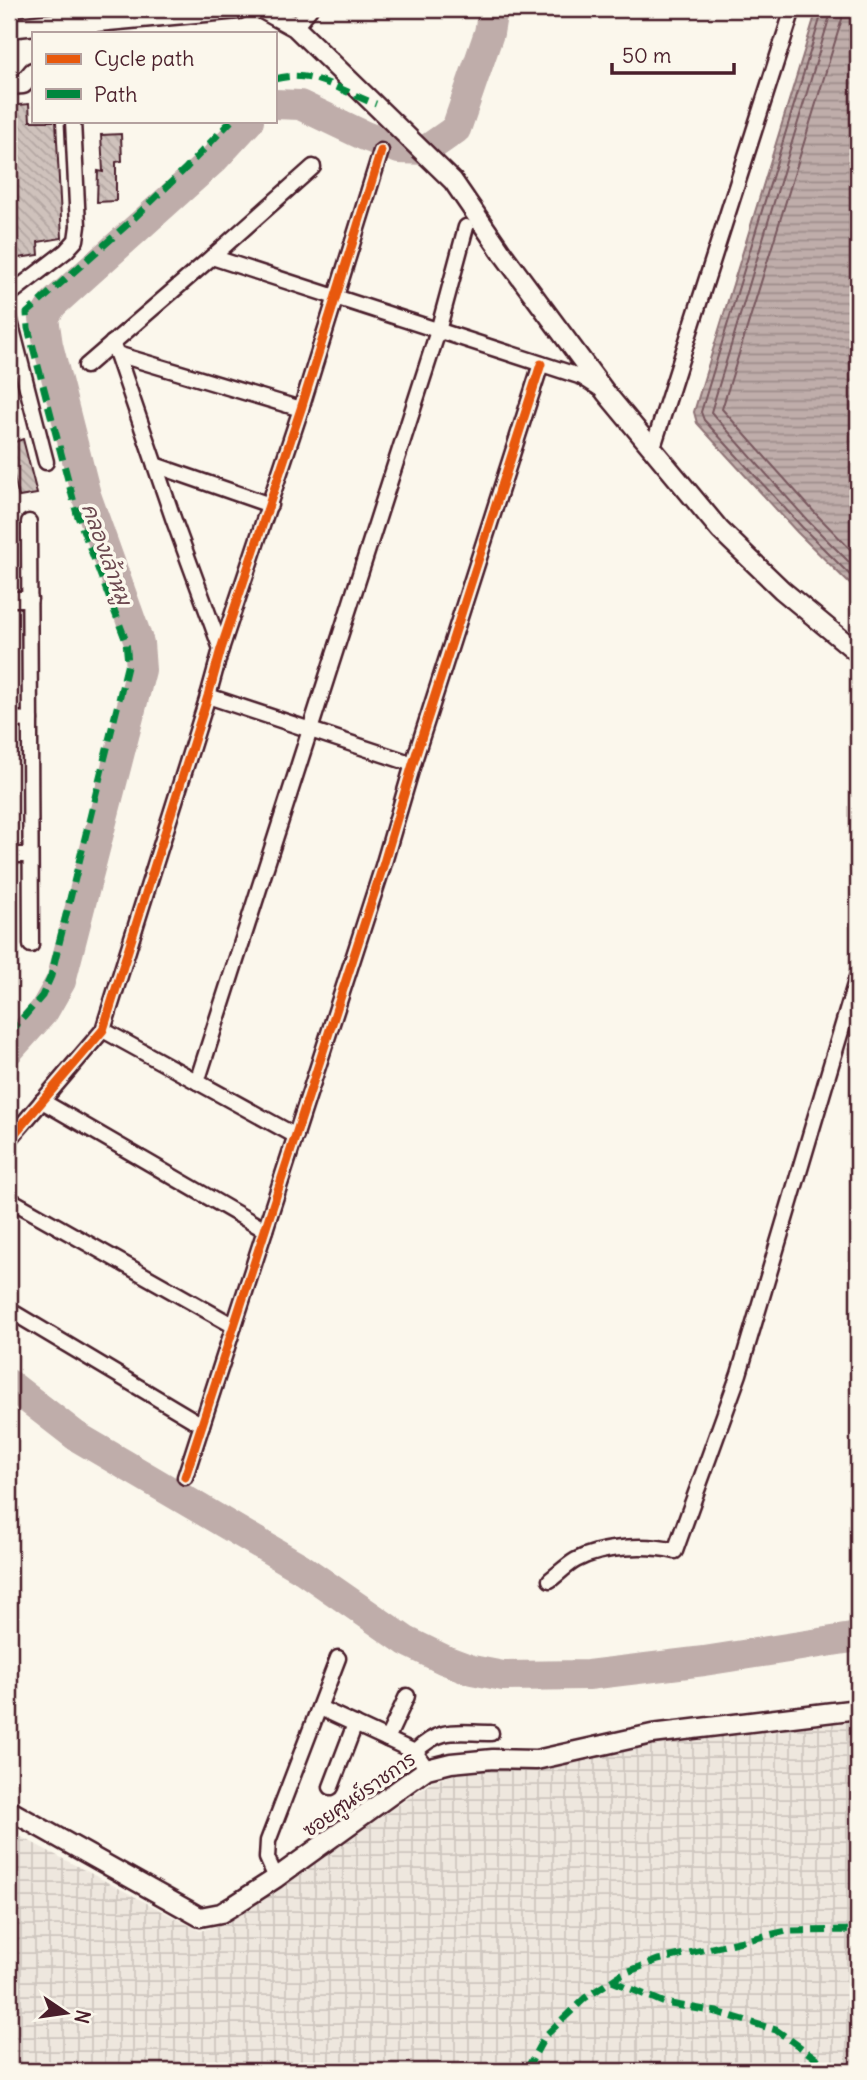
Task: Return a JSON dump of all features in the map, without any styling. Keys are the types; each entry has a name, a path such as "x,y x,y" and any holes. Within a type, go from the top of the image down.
{"street":[{"path":"9,28 182,9"},
{"path":"67,32 75,24 239,9"},
{"path":"253,9 295,27"},
{"path":"262,9 295,27 453,181 503,254 606,393 720,530 782,590 858,653"},
{"path":"295,27 310,9"},
{"path":"653,447 793,9"},
{"path":"9,85 23,84 32,73"},
{"path":"9,295 66,251 76,240 78,226 73,122"},
{"path":"9,1140 103,1030 221,649 301,410 381,151"},
{"path":"86,366 114,348 313,167"},
{"path":"197,1082 438,331 466,227"},
{"path":"212,257 582,377 606,393"},
{"path":"9,317 46,462"},
{"path":"114,348 301,410"},
{"path":"114,348 221,649"},
{"path":"185,1477 383,866 541,364"},
{"path":"155,465 270,505"},
{"path":"30,522 30,945"},
{"path":"9,599 30,599"},
{"path":"208,696 413,764"},
{"path":"9,719 30,720"},
{"path":"9,855 30,855"},
{"path":"550,1580 577,1559 610,1550 638,1546 675,1551 739,1374 858,974"},
{"path":"103,1030 296,1136"},
{"path":"42,1101 265,1230"},
{"path":"9,1199 234,1326"},
{"path":"9,1310 202,1425"},
{"path":"276,1878 267,1858 268,1841 338,1658"},
{"path":"387,1739 407,1696"},
{"path":"320,1708 415,1752 427,1769"},
{"name":"ซอยศูนย์ราชการ","path":"9,1810 200,1917 221,1913 276,1878 427,1769 465,1762 536,1760 652,1734 858,1709"},
{"path":"331,1787 355,1724"},
{"path":"415,1752 428,1739 443,1733 491,1733"}],"shaded area":[{"path":"858,1715 858,2071 9,2071 9,1859 16,1834 200,1931 227,1923 432,1782 478,1766"}],"water":[{"path":"817,9 858,9 858,592 797,532 697,423 694,412"}],"building":[{"path":"29,104 30,121 56,122 62,238 38,242 39,255 18,258 16,189 9,135 9,106"},
{"path":"121,134 122,161 116,162 116,201 97,202 98,171 103,172 101,135"},
{"path":"23,439 37,494 19,497 12,469 9,470 9,444"}],"waterway":[{"name":"คลองเล้าหมู","path":"276,104 300,105 399,149 426,150 456,129 489,33 493,9"},
{"name":"คลองเล้าหมู","path":"9,1050 44,1011 61,981 141,670 139,643 86,495 48,345 44,318 53,304 214,159 248,122"},
{"path":"9,1384 76,1436 301,1568 406,1641 472,1670 503,1676 588,1675 704,1661 858,1637"}],"marked path":[{"path":"276,79 289,76 314,79 376,104"},
{"path":"9,1034 42,996 51,976 128,663 126,641 77,514 28,328 27,313 129,223 230,122"},
{"path":"526,2071 545,2036 585,1998 622,1974 658,1960 787,1931 858,1930"},
{"path":"612,1981 665,2003 717,2012 776,2030 834,2071"}],"cycle path":[{"path":"9,1140 103,1030 221,649 301,409 381,151"},
{"path":"185,1477 383,866 541,364"}]}
